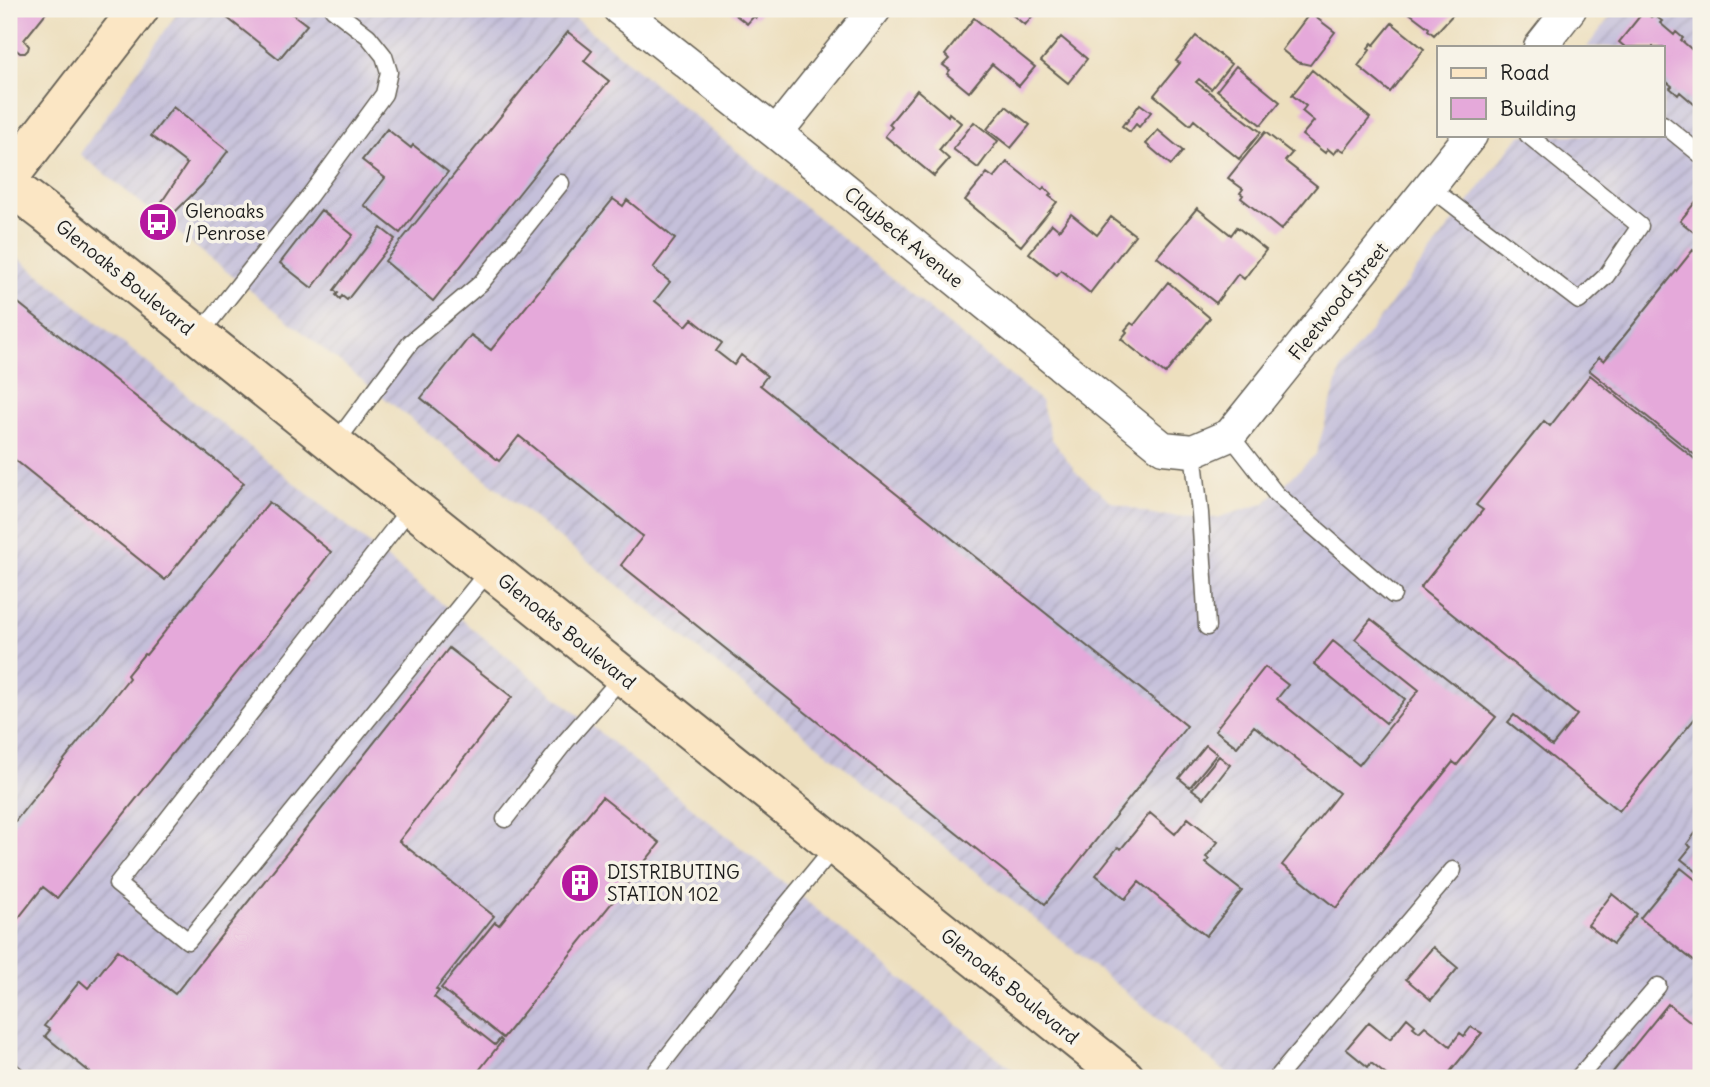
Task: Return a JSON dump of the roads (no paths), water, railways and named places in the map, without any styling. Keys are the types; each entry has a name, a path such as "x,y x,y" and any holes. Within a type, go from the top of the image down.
{"main road":[{"path":"9,177 139,9"},
{"name":"Glenoaks Boulevard","path":"9,185 1124,1078"}],"street":[{"name":"Claybeck Avenue","path":"620,9 1163,448 1194,451"},
{"path":"776,133 875,9"},
{"path":"1549,44 1570,9"},
{"name":"Fleetwood Street","path":"1194,451 1230,435 1470,136"}],"lane":[{"path":"198,337 310,195 384,94 389,72 384,56 368,36 333,9"},
{"path":"1664,125 1701,155"},
{"path":"1430,187 1579,300 1606,275 1640,226 1529,136"},
{"path":"334,445 411,342 481,283 561,183"},
{"path":"1230,435 1276,494 1393,594"},
{"path":"1194,451 1207,627"},
{"path":"411,507 117,884 188,941 490,569"},
{"path":"505,819 566,741 622,676"},
{"path":"651,1078 835,846"},
{"path":"1277,1078 1453,870"},
{"path":"1578,1078 1658,986"},
{"path":"9,1069 20,1078"}],"place":[{"name":"Glenoaks / Penrose","path":"158,222"},
{"name":"DISTRIBUTING STATION 102","path":"580,883"}]}
